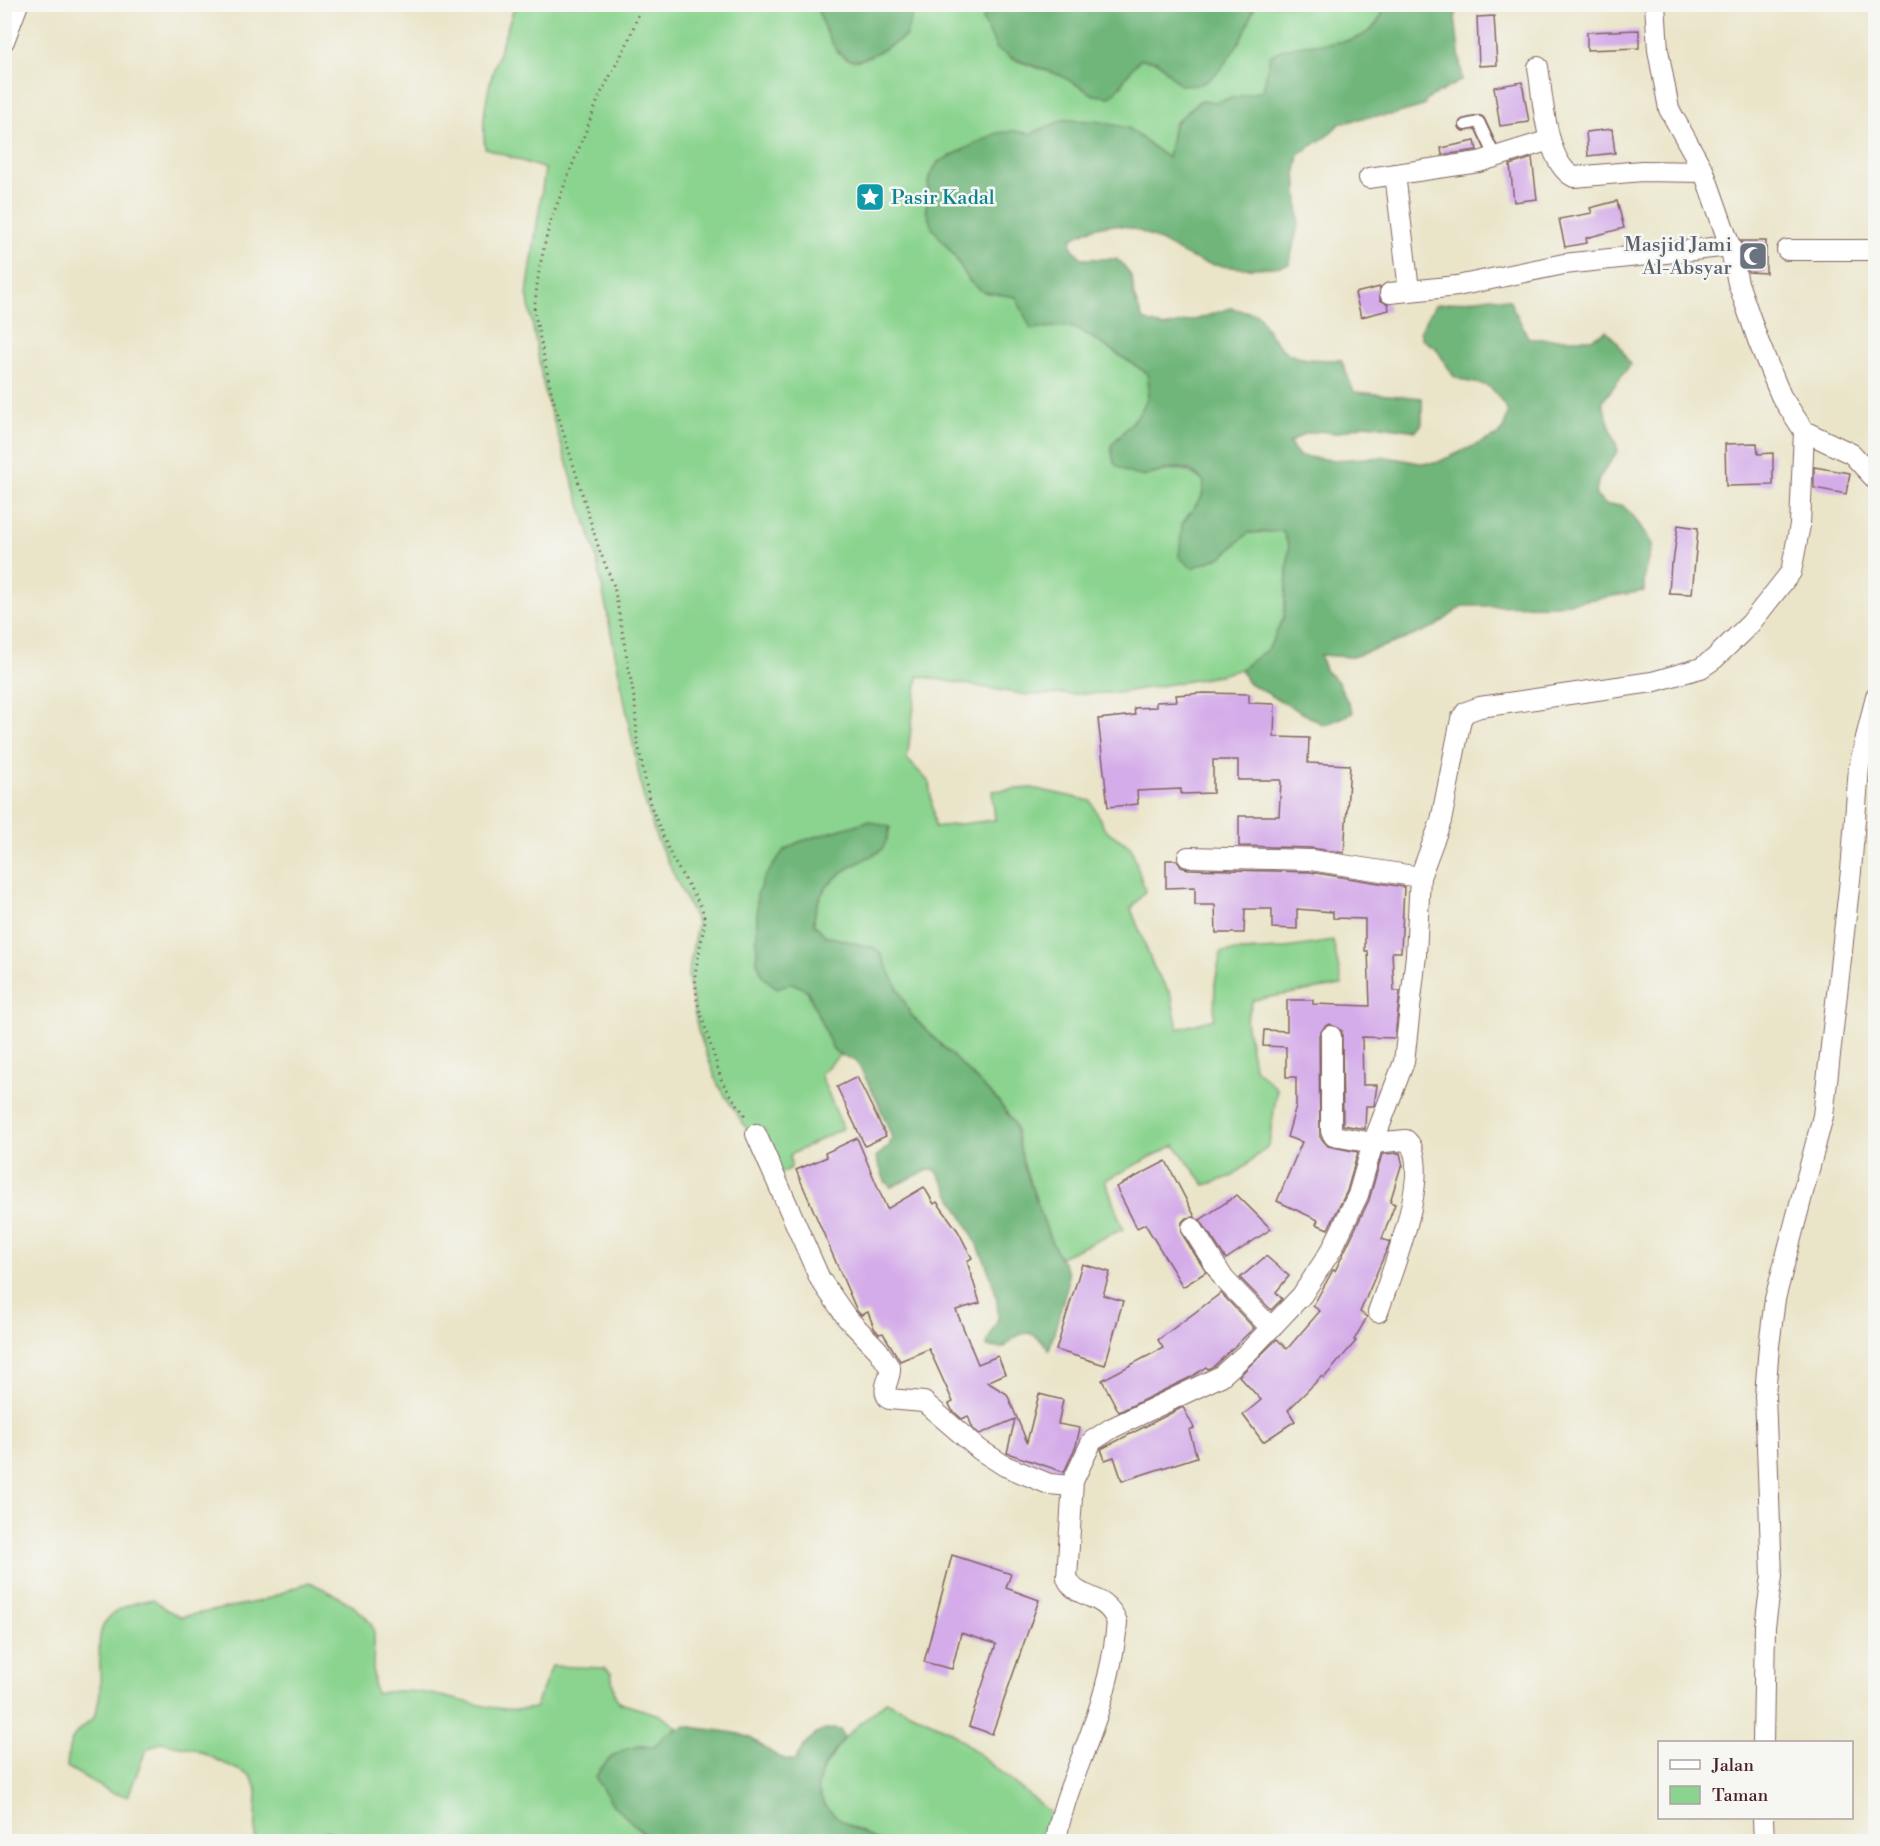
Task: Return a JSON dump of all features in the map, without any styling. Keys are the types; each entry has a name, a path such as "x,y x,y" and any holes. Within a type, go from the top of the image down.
{"street":[{"path":"4,41 18,4"},
{"path":"1655,4 1659,59 1670,109 1704,172 1730,246 1738,283 1781,396 1804,431 1852,454 1875,480"},
{"path":"1538,66 1550,140 1559,164 1566,173 1574,177 1642,171 1704,172"},
{"path":"1369,178 1479,162 1550,140"},
{"path":"1395,174 1399,292 1456,286 1564,264 1730,246"},
{"path":"1787,250 1875,250"},
{"path":"1056,1842 1068,1796 1094,1721 1111,1660 1117,1622 1104,1602 1077,1590 1067,1578 1072,1486 1083,1455 1099,1435 1221,1376 1302,1296 1332,1249 1358,1195 1373,1143 1404,1062 1416,955 1420,878 1441,821 1456,732 1466,712 1480,707 1652,682 1701,668 1728,645 1772,599 1791,572 1797,549 1804,431"},
{"path":"1763,1741 1765,1626 1772,1576 1766,1395 1769,1346 1775,1299 1823,1116 1851,871 1858,766 1875,696"},
{"path":"1188,857 1311,860 1420,878"},
{"path":"1331,1036 1331,1131 1334,1136 1373,1143 1406,1140 1412,1149 1415,1179 1413,1206 1378,1312"},
{"path":"756,1134 820,1279 847,1318 878,1350 890,1368 891,1374 885,1388 885,1395 889,1399 924,1402 980,1450 1005,1466 1049,1484 1072,1486"},
{"path":"1192,1228 1224,1280 1270,1328"},
{"path":"1763,1819 1764,1842"}],"lane":[{"path":"1466,125 1479,122 1495,156"}],"path":[{"path":"642,4 628,42 600,95 550,222 539,270 534,310 552,395 599,549 614,586 650,804 672,858 705,921 695,974 697,1001 722,1082 756,1134"}],"green space":[{"path":"1253,4 1249,22 1238,44 1208,81 1196,85 1180,85 1157,61 1141,59 1110,97 1094,95 1062,76 1012,58 997,49 983,20 988,5"},
{"path":"515,5 816,5 838,53 913,13 911,5 988,5 983,20 1012,59 1062,76 1094,95 1122,86 1128,70 1141,59 1157,61 1180,85 1254,10 1253,5 1385,5 1378,23 1366,34 1352,40 1286,49 1271,56 1263,91 1216,102 1199,101 1174,124 1168,158 1128,128 1063,120 1031,134 1015,131 938,162 929,177 926,210 970,282 984,292 1016,297 1032,328 1067,326 1082,331 1147,373 1149,384 1145,404 1134,421 1111,446 1142,477 1175,469 1188,472 1204,482 1202,497 1182,524 1223,556 1248,533 1283,531 1289,547 1284,617 1269,648 1241,669 1212,677 1117,693 1027,695 918,676 907,759 929,782 935,827 995,820 992,791 1032,788 1091,801 1105,830 1131,847 1145,891 1131,909 1154,968 1171,995 1178,1029 1214,1019 1215,983 1221,952 1280,949 1333,941 1342,985 1253,1000 1246,1021 1254,1067 1277,1089 1269,1145 1233,1176 1205,1185 1175,1145 1105,1180 1123,1229 1060,1257 1050,1239 1024,1166 1014,1123 998,1101 912,1016 880,953 874,948 826,936 814,924 816,910 826,887 845,871 880,851 868,821 799,842 784,850 792,983 807,990 833,1049 840,1055 820,1074 843,1128 790,1155 791,1168 771,1179 748,1131 718,1085 698,1031 688,977 697,923 656,837 643,795 595,551 545,394 527,294 545,169 485,148 485,111 488,93"},
{"path":"816,5 911,5 913,13 905,37 871,56 850,60 836,49 830,40"},
{"path":"1385,5 1462,5 1455,16 1462,80 1427,99 1423,106 1392,115 1367,117 1339,124 1327,136 1299,154 1296,171 1299,221 1289,264 1259,268 1215,265 1194,259 1137,230 1112,225 1096,227 1072,238 1071,246 1082,259 1116,259 1123,264 1132,278 1134,296 1143,320 1164,327 1230,308 1258,314 1275,341 1290,354 1309,359 1341,360 1354,392 1422,398 1422,424 1416,431 1367,424 1336,433 1319,431 1302,435 1289,443 1299,456 1332,460 1387,457 1420,463 1436,463 1498,435 1504,427 1508,412 1495,392 1485,385 1454,377 1436,348 1422,339 1420,331 1435,305 1492,297 1509,300 1529,339 1591,339 1606,331 1618,343 1630,365 1602,402 1618,451 1599,478 1595,495 1606,505 1622,505 1634,517 1652,544 1644,575 1644,591 1556,605 1463,606 1436,626 1405,639 1352,657 1320,655 1325,670 1338,682 1353,713 1324,725 1247,682 1241,669 1269,648 1284,617 1289,547 1283,531 1248,533 1223,556 1192,568 1179,557 1182,524 1202,497 1204,482 1191,471 1178,468 1145,476 1126,472 1114,463 1111,446 1145,404 1149,384 1147,373 1082,331 1067,326 1031,329 1016,297 984,292 970,282 953,254 932,228 926,210 929,177 938,162 997,133 1015,131 1031,134 1063,120 1095,121 1128,128 1168,158 1174,124 1200,101 1216,102 1263,91 1270,56 1285,49 1352,40 1366,34 1377,23"},
{"path":"868,821 890,827 885,844 880,851 843,872 828,885 818,902 814,924 826,936 874,948 880,953 912,1016 998,1101 1014,1123 1024,1166 1050,1239 1068,1273 1068,1284 1049,1350 1038,1338 1027,1333 1016,1337 1003,1348 987,1347 998,1317 997,1299 992,1280 976,1242 937,1171 928,1170 891,1187 885,1181 876,1157 889,1146 892,1138 878,1102 856,1060 840,1055 833,1049 807,990 792,983 777,988 763,977 757,962 757,895 764,878 784,850 799,842"},
{"path":"309,1582 348,1602 366,1617 371,1625 374,1633 373,1671 376,1694 396,1691 416,1692 516,1710 535,1708 552,1666 604,1668 611,1673 615,1696 620,1703 660,1715 678,1728 664,1735 654,1748 638,1745 652,1841 351,1842 343,1835 310,1841 255,1841 257,1791 251,1776 194,1749 161,1742 146,1750 128,1796 112,1793 67,1767 74,1736 93,1718 97,1709 100,1690 100,1639 103,1626 112,1614 128,1605 154,1599 165,1609 181,1617 261,1601"},
{"path":"886,1701 950,1731 1052,1814 1046,1841 877,1841 835,1817 819,1797 817,1789 821,1773 844,1738"},
{"path":"686,1726 740,1734 788,1760 795,1760 803,1747 818,1733 832,1729 840,1730 844,1738 821,1773 818,1785 820,1797 826,1806 845,1823 877,1841 652,1841 613,1805 595,1778 606,1762 619,1752 635,1747 654,1747 664,1735"},
{"path":"326,1831 343,1835 351,1841 310,1841"}],"building":[{"path":"1494,16 1497,65 1479,66 1477,17"},
{"path":"1639,30 1639,48 1587,50 1587,32"},
{"path":"1522,82 1529,122 1500,126 1494,87"},
{"path":"1612,129 1615,153 1588,156 1586,132"},
{"path":"1475,141 1477,150 1442,155 1441,148"},
{"path":"1532,158 1537,199 1514,202 1510,165"},
{"path":"1617,201 1624,228 1586,238 1587,243 1565,247 1559,219 1592,213 1590,208"},
{"name":"Masjid Jami Al-Absyar","path":"1741,241 1766,241 1766,273 1748,272"},
{"path":"1380,287 1380,300 1388,304 1389,310 1361,317 1355,293"},
{"path":"1757,443 1758,454 1773,453 1773,485 1726,486 1725,444"},
{"path":"1814,467 1850,473 1846,494 1814,488"},
{"path":"1678,525 1698,528 1692,594 1669,593 1671,563 1673,563"},
{"path":"1249,694 1249,703 1275,704 1274,737 1309,738 1308,763 1350,765 1344,853 1311,848 1239,846 1239,816 1279,816 1281,780 1238,780 1238,760 1213,760 1213,793 1181,794 1181,789 1137,791 1138,804 1108,807 1098,719 1135,715 1134,708 1156,707 1156,702 1177,701 1176,695"},
{"path":"1166,860 1177,860 1181,867 1188,869 1310,872 1404,887 1401,952 1392,952 1394,991 1400,991 1395,1038 1362,1037 1363,1085 1377,1085 1374,1106 1366,1106 1365,1129 1343,1125 1342,1031 1330,1024 1325,1026 1319,1035 1320,1137 1328,1146 1358,1152 1347,1191 1328,1229 1316,1224 1318,1220 1277,1201 1302,1142 1287,1137 1296,1106 1296,1077 1286,1077 1286,1047 1263,1046 1264,1030 1287,1031 1287,1000 1313,1000 1313,1004 1370,1006 1368,951 1365,951 1365,919 1333,918 1333,912 1297,909 1297,929 1272,928 1272,909 1245,909 1244,933 1216,933 1215,905 1195,905 1195,887 1166,888"},
{"path":"857,1077 886,1136 865,1146 837,1087"},
{"path":"857,1138 887,1209 924,1187 934,1204 937,1202 958,1231 972,1258 967,1261 980,1303 956,1310 978,1364 998,1356 1005,1374 987,1382 1007,1394 1027,1442 1039,1394 1063,1400 1058,1424 1080,1428 1076,1446 1064,1472 1007,1453 1015,1419 980,1434 973,1429 968,1416 962,1419 952,1410 949,1404 953,1402 929,1349 900,1361 883,1333 879,1334 874,1328 868,1312 861,1315 857,1311 796,1170 827,1157 825,1153"},
{"path":"1400,1153 1403,1166 1401,1166 1390,1202 1395,1204 1382,1239 1390,1242 1360,1312 1367,1317 1354,1340 1356,1341 1324,1378 1322,1376 1288,1410 1295,1421 1263,1442 1243,1415 1261,1400 1239,1376 1277,1339 1287,1349 1320,1311 1313,1306 1333,1270 1335,1271 1369,1200 1382,1154"},
{"path":"1166,1161 1195,1217 1186,1218 1182,1222 1182,1234 1206,1272 1183,1287 1145,1224 1137,1228 1116,1187"},
{"path":"1237,1195 1271,1229 1226,1259 1200,1220"},
{"path":"1266,1256 1289,1276 1276,1292 1282,1299 1271,1310 1240,1278"},
{"path":"1082,1264 1110,1272 1103,1295 1123,1301 1105,1365 1056,1350"},
{"path":"1221,1293 1254,1328 1214,1366 1208,1369 1206,1367 1191,1377 1119,1412 1102,1380 1163,1348 1158,1340"},
{"path":"1183,1407 1194,1428 1189,1430 1197,1457 1122,1481 1114,1457 1105,1460 1101,1449"},
{"path":"952,1555 1011,1574 1006,1588 1039,1600 992,1734 969,1726 996,1644 961,1633 952,1669 924,1662"}],"place":[{"name":"Pasir Kadal","path":"870,197"},
{"name":"Masjid Jami Al-Absyar","path":"1753,256"}]}
